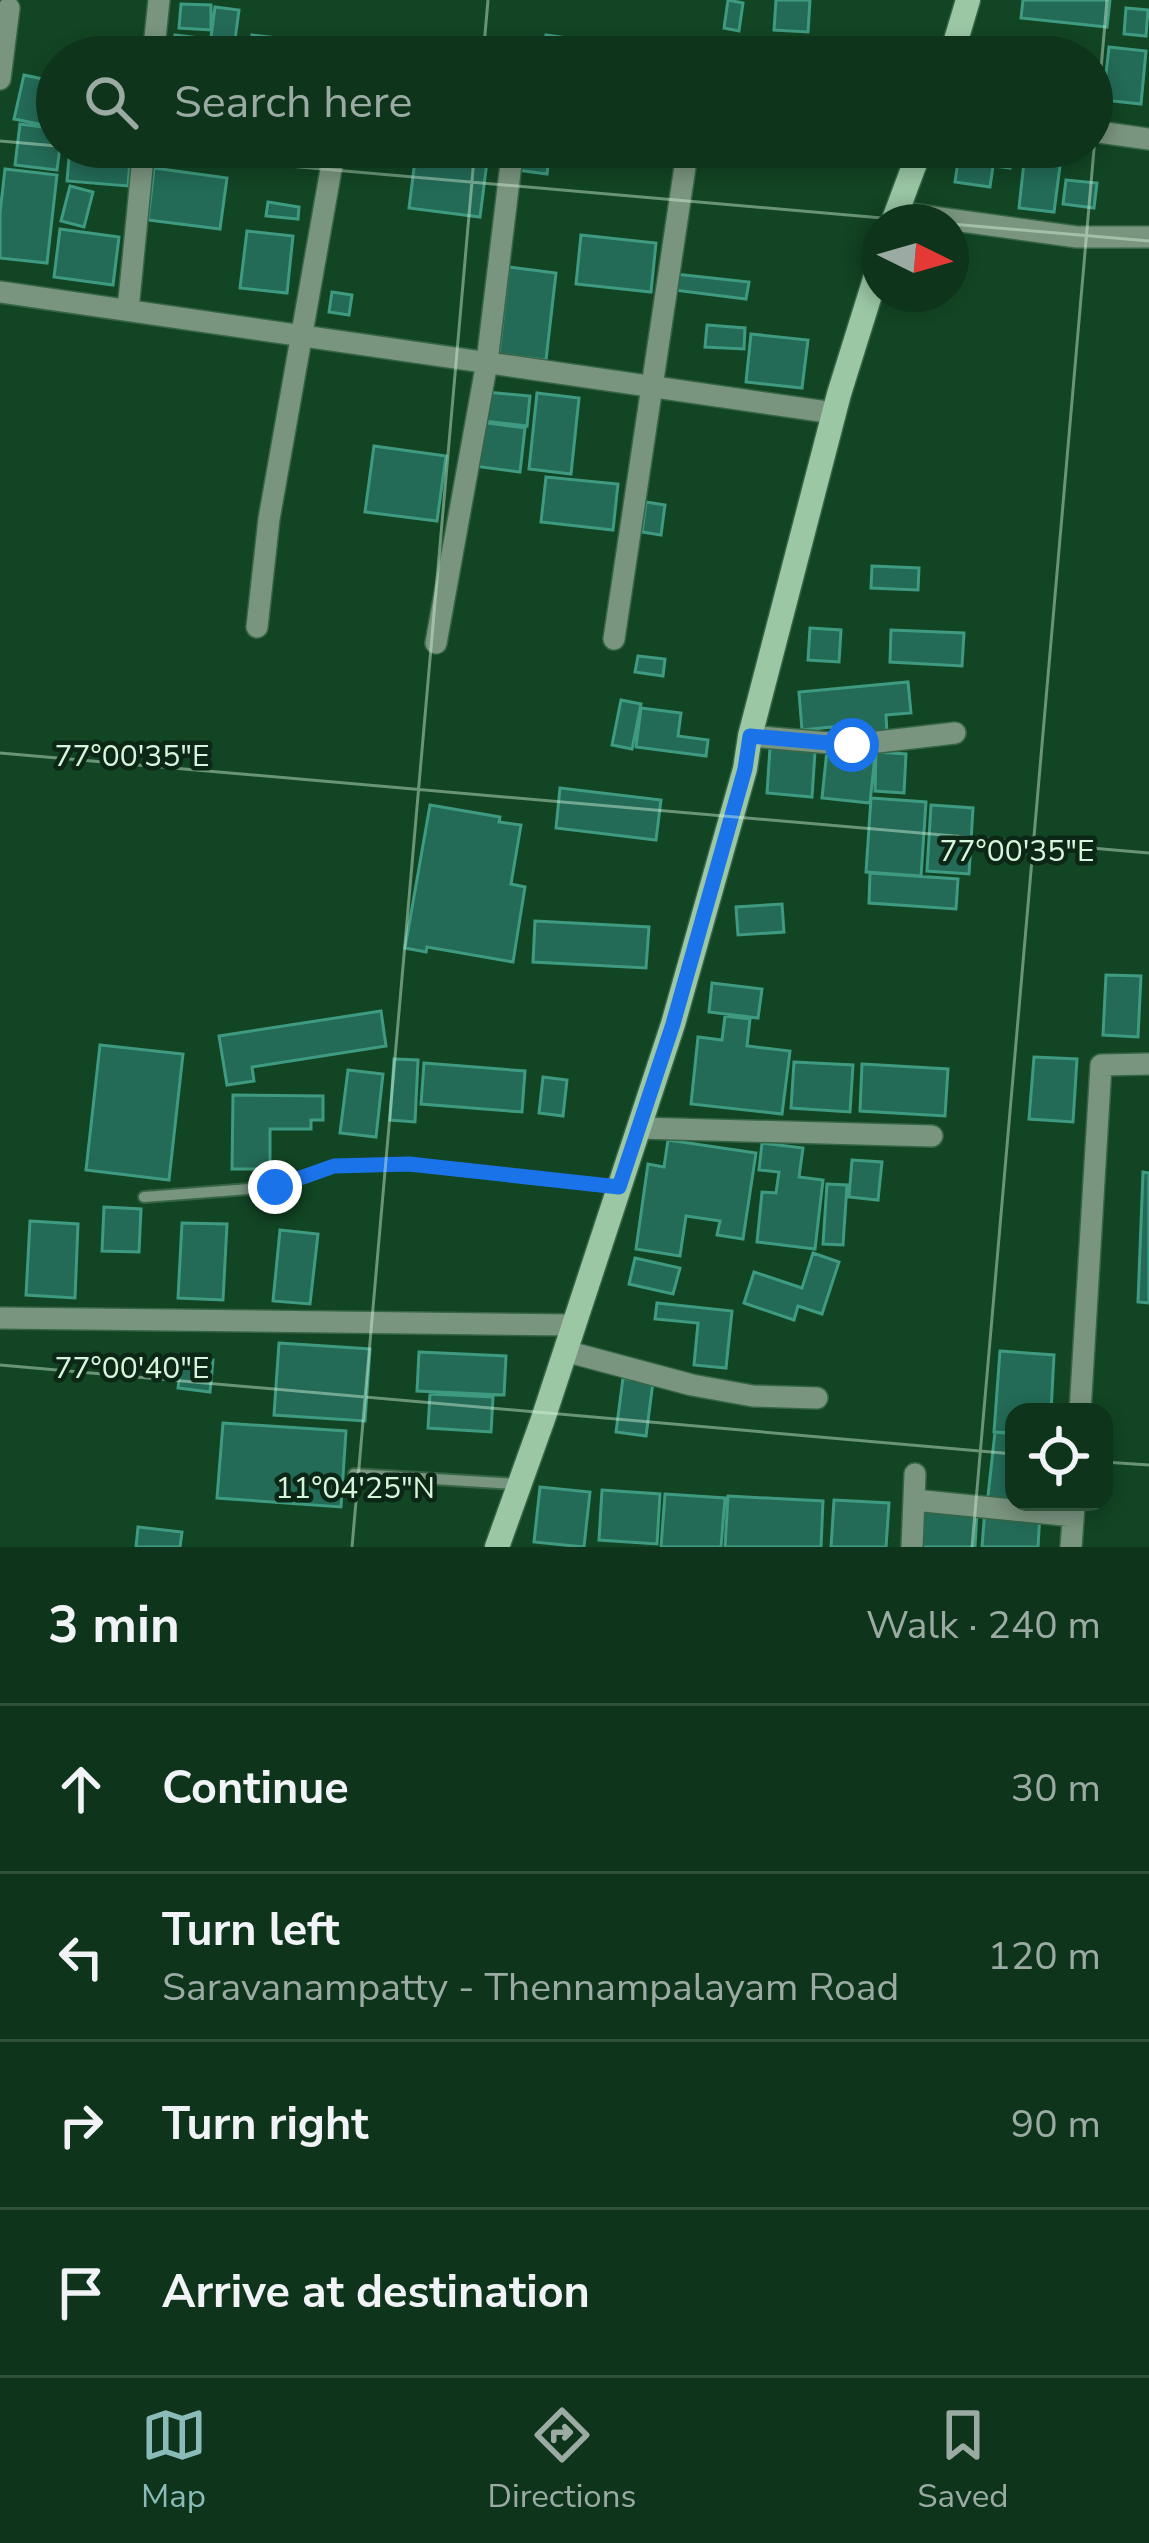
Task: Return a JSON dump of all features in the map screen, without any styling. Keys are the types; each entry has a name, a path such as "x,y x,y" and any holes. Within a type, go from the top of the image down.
{"main road":[{"path":"957,36 968,0"},
{"path":"899,204 913,168"},
{"path":"497,1547 673,1024 865,312"}],"street":[{"path":"155,36 159,0"},
{"path":"0,79 9,8"},
{"path":"1113,134 1149,139"},
{"path":"128,310 142,168"},
{"path":"257,627 269,519 331,168"},
{"path":"436,643 487,362 510,168"},
{"path":"614,639 685,168"},
{"path":"969,225 1077,237 1149,237"},
{"path":"0,292 834,413"},
{"path":"750,736 852,745 955,733"},
{"path":"1080,1403 1101,1065 1149,1064"},
{"path":"639,1128 932,1136"},
{"path":"0,1318 574,1325"},
{"path":"565,1351 692,1385 753,1396 817,1398"},
{"path":"912,1547 915,1474"},
{"path":"914,1500 1005,1505"},
{"path":"1071,1547 1074,1511"}],"lane":[{"path":"144,1197 275,1187 334,1166 409,1164 619,1187"},
{"path":"354,1474 520,1484"}],"building":[{"path":"728,0 743,3 739,31 724,28"},
{"path":"776,0 810,0 808,32 774,30"},
{"path":"1023,0 1110,0 1107,27 1021,18"},
{"path":"181,4 211,5 211,30 179,28"},
{"path":"215,7 239,10 236,36 211,36"},
{"path":"1126,8 1148,10 1146,36 1124,34"},
{"path":"1113,47 1146,51 1141,104 1113,101"},
{"path":"24,75 36,78 36,123 14,119"},
{"path":"20,124 36,126 36,168 15,165"},
{"path":"68,168 129,168 128,186 67,181"},
{"path":"154,168 227,178 220,229 148,220"},
{"path":"414,168 486,168 480,217 409,208"},
{"path":"516,168 548,168 547,174"},
{"path":"957,168 993,168 990,187 955,182"},
{"path":"1023,168 1060,168 1054,212 1019,208"},
{"path":"5,169 57,175 47,263 0,258"},
{"path":"1066,180 1097,183 1094,208 1063,204"},
{"path":"70,186 93,192 84,227 61,221"},
{"path":"268,202 299,207 298,219 266,216"},
{"path":"60,229 119,237 113,285 54,277"},
{"path":"247,231 293,236 287,293 240,288"},
{"path":"581,235 656,243 651,292 576,284"},
{"path":"509,267 556,273 546,360 499,354"},
{"path":"675,274 749,282 746,299 674,290"},
{"path":"332,292 352,295 349,315 329,312"},
{"path":"707,325 745,328 744,349 705,347"},
{"path":"751,334 808,340 802,388 746,382"},
{"path":"486,392 530,396 527,426 483,421"},
{"path":"537,393 579,398 571,474 529,469"},
{"path":"480,422 525,428 520,472 474,466"},
{"path":"374,446 446,456 437,521 365,512"},
{"path":"546,477 618,484 613,530 541,522"},
{"path":"646,502 665,505 661,535 642,532"},
{"path":"872,566 919,568 918,590 871,588"},
{"path":"810,628 841,630 839,662 808,660"},
{"path":"891,630 964,633 962,666 890,662"},
{"path":"638,656 665,659 663,676 635,672"},
{"path":"908,682 911,713 886,715 887,733 833,738 832,727 802,730 799,692"},
{"path":"621,700 641,704 632,749 612,745"},
{"path":"641,708 681,713 678,736 708,740 706,756 636,747"},
{"path":"770,748 815,752 812,797 767,793"},
{"path":"827,750 875,755 870,803 822,798"},
{"path":"876,752 906,754 904,793 875,791"},
{"path":"560,788 661,800 656,840 556,828"},
{"path":"871,798 926,802 921,876 866,872"},
{"path":"430,805 521,825 511,884 525,887 513,962 427,947 426,952 405,948"},
{"path":"931,805 973,808 969,874 927,871"},
{"path":"870,873 958,879 956,909 869,903"},
{"path":"782,904 784,932 738,935 736,907"},
{"path":"535,921 649,927 646,968 533,962"},
{"path":"1106,975 1141,976 1138,1037 1103,1035"},
{"path":"712,983 762,989 758,1018 709,1012"},
{"path":"381,1011 386,1046 252,1067 254,1081 227,1085 219,1036"},
{"path":"725,1016 750,1019 747,1046 790,1051 782,1114 691,1104 698,1037 722,1040"},
{"path":"100,1045 183,1054 169,1180 86,1170"},
{"path":"1034,1057 1077,1059 1073,1122 1029,1119"},
{"path":"394,1059 418,1060 415,1122 390,1120"},
{"path":"794,1062 853,1065 850,1112 791,1108"},
{"path":"424,1063 525,1071 522,1112 421,1104"},
{"path":"862,1064 948,1069 945,1116 860,1111"},
{"path":"348,1070 383,1074 376,1137 340,1133"},
{"path":"543,1077 567,1080 563,1116 539,1113"},
{"path":"233,1095 323,1096 323,1120 311,1120 311,1129 270,1129 270,1169 232,1169"},
{"path":"668,1140 756,1153 743,1239 717,1235 720,1221 686,1216 680,1256 636,1249 648,1164 664,1167"},
{"path":"762,1143 803,1148 799,1177 823,1180 815,1249 757,1242 762,1192 776,1193 779,1172 759,1170"},
{"path":"852,1160 882,1162 878,1200 849,1197"},
{"path":"1143,1172 1149,1173 1149,1303 1138,1302"},
{"path":"827,1184 847,1185 843,1245 823,1244"},
{"path":"104,1207 141,1209 139,1252 102,1251"},
{"path":"30,1221 78,1224 75,1298 26,1295"},
{"path":"182,1223 227,1224 223,1300 178,1298"},
{"path":"280,1230 318,1234 310,1304 273,1301"},
{"path":"813,1253 839,1262 822,1314 798,1306 794,1320 744,1303 754,1272 802,1288"},
{"path":"635,1258 680,1268 673,1294 629,1284"},
{"path":"657,1303 732,1311 726,1368 694,1365 698,1323 655,1319"},
{"path":"279,1343 370,1349 365,1421 274,1415"},
{"path":"1000,1351 1054,1355 1051,1403 1005,1403 1005,1433 994,1432"},
{"path":"419,1352 506,1356 504,1395 417,1391"},
{"path":"182,1356 213,1360 210,1392 178,1388"},
{"path":"623,1378 653,1382 646,1436 616,1432"},
{"path":"430,1394 493,1397 491,1432 428,1428"},
{"path":"223,1423 346,1431 341,1507 217,1498"},
{"path":"995,1432 1005,1433 1005,1507 987,1505"},
{"path":"540,1487 590,1492 584,1547 534,1542"},
{"path":"602,1490 660,1494 657,1544 599,1540"},
{"path":"665,1494 725,1498 721,1547 661,1547"},
{"path":"728,1496 823,1501 821,1547 725,1547"},
{"path":"834,1500 889,1503 886,1547 831,1547"},
{"path":"924,1507 977,1511 975,1547 922,1547"},
{"path":"985,1509 1040,1513 1038,1547 982,1547"},
{"path":"138,1527 182,1532 180,1547 136,1547"}],"route":[{"path":"275,1187 334,1166 409,1164 619,1187 673,1024 745,769 750,736 852,745"}]}
